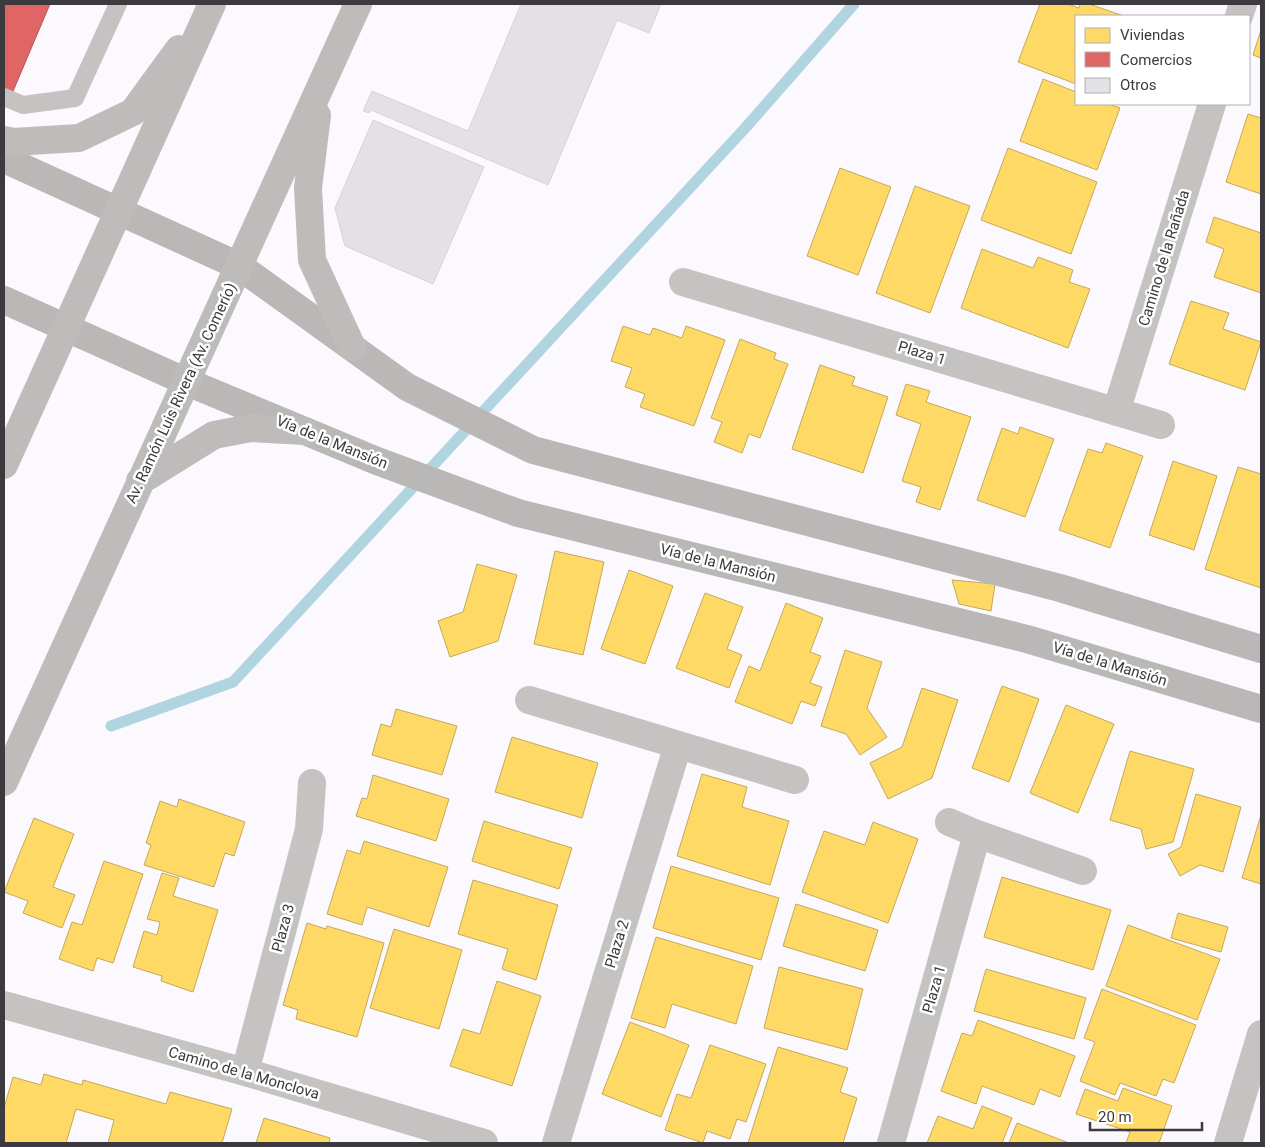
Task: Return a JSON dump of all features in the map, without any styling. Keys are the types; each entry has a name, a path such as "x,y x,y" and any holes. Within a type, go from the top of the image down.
{"main road":[{"path":"4,140 13,142 79,138 133,112 212,4"},
{"path":"4,465 212,4"},
{"name":"Av. Ramón Luis Rivera (Av. Comerío)","path":"4,782 358,4"},
{"path":"320,89 308,188 312,260 352,347"},
{"path":"140,482 214,435 251,428 306,431"}],"street":[{"name":"Camino de la Rañada","path":"1116,412 1212,105"},
{"path":"4,159 240,266 407,387 534,450 1060,588 1261,649"},
{"name":"Plaza 1","path":"683,282 1161,425"},
{"name":"Vía de la Mansión","path":"4,300 187,382 397,469 518,513 1027,639 1261,709"},
{"path":"529,700 795,780"},
{"name":"Plaza 2","path":"556,1143 678,745"},
{"name":"Plaza 3","path":"245,1072 309,829 312,782"},
{"path":"949,822 977,834 1083,871"},
{"name":"Plaza 1","path":"890,1143 977,834"},
{"name":"Camino de la Monclova","path":"4,1005 245,1072 484,1143"},
{"path":"1228,1143 1261,1034"}],"lane":[{"path":"4,97 23,105 75,98 118,4"}],"building: Viviendas":[{"path":"1040,4 1068,4 1079,8 1080,4 1089,4 1121,15 1075,15 1075,84 1018,62"},
{"path":"1261,30 1261,58 1253,55"},
{"path":"1043,79 1075,92 1075,105 1111,105 1120,108 1097,170 1020,141"},
{"path":"1248,114 1261,118 1261,194 1226,182"},
{"path":"1008,148 1097,182 1071,254 981,220"},
{"path":"840,168 891,187 858,275 807,256"},
{"path":"915,186 970,206 930,313 876,293"},
{"path":"1214,217 1261,233 1261,293 1214,277 1224,249 1206,242"},
{"path":"982,249 1033,268 1038,257 1073,270 1069,282 1090,289 1068,348 961,308"},
{"path":"1191,301 1229,313 1223,329 1261,342 1245,390 1169,364"},
{"path":"623,326 650,335 653,328 682,338 686,326 725,340 694,426 640,407 645,394 625,387 632,368 611,361"},
{"path":"740,339 776,353 774,359 788,364 760,438 749,434 742,453 714,442 722,422 711,418"},
{"path":"820,365 855,377 852,385 888,397 863,473 792,449"},
{"path":"906,384 930,391 926,402 971,417 940,510 916,502 921,487 902,481 921,424 896,415"},
{"path":"1020,427 1054,439 1025,517 977,500 1002,428 1018,434"},
{"path":"1106,443 1143,456 1110,548 1059,530 1088,449 1102,453"},
{"path":"1173,461 1217,476 1194,550 1149,535"},
{"path":"1238,467 1261,474 1261,588 1205,569"},
{"path":"555,551 604,562 583,655 534,644"},
{"path":"477,564 517,575 498,641 450,657 438,621 463,612"},
{"path":"629,570 673,586 645,664 601,649"},
{"path":"952,580 995,584 991,611 959,604"},
{"path":"705,593 743,607 727,649 742,655 729,688 676,668"},
{"path":"786,603 823,618 810,652 821,656 810,683 822,687 815,706 801,701 792,724 735,702 749,666 760,671"},
{"path":"845,650 882,662 867,708 887,737 860,755 846,734 821,726"},
{"path":"1002,686 1039,699 1009,782 972,768"},
{"path":"922,688 958,700 932,778 888,799 870,763 902,747"},
{"path":"1066,705 1114,724 1078,813 1030,793"},
{"path":"396,709 457,726 442,775 372,755 381,724 391,727"},
{"path":"512,737 598,763 582,818 495,792"},
{"path":"1130,751 1194,769 1173,842 1146,849 1141,829 1110,820"},
{"path":"702,774 747,787 742,807 789,821 770,885 677,856"},
{"path":"373,775 449,799 436,841 356,816 362,798 367,799"},
{"path":"1196,794 1241,807 1223,872 1200,865 1180,876 1168,854 1181,847"},
{"path":"179,799 245,822 234,856 225,853 214,887 144,865 151,845 146,843 160,801 177,807"},
{"path":"1261,815 1261,884 1242,878"},
{"path":"34,818 74,834 53,887 75,895 62,928 23,913 28,901 4,892"},
{"path":"484,821 572,848 559,889 472,861"},
{"path":"873,822 918,839 888,923 802,892 824,831 865,845"},
{"path":"364,841 448,867 429,927 367,907 362,925 327,914 347,850 360,854"},
{"path":"104,861 143,874 113,963 97,958 93,971 59,959 72,922 82,925"},
{"path":"671,866 779,898 761,960 653,928"},
{"path":"162,873 179,878 173,896 218,910 193,992 161,981 162,976 133,967 144,931 157,935 160,922 147,919"},
{"path":"1002,877 1111,910 1093,970 984,937"},
{"path":"473,880 558,905 536,980 502,969 508,949 458,934"},
{"path":"796,904 878,930 865,971 783,946"},
{"path":"1178,913 1228,927 1221,952 1171,938"},
{"path":"307,923 326,929 327,926 384,943 357,1037 296,1019 298,1010 283,1005"},
{"path":"1128,925 1220,959 1197,1020 1106,986"},
{"path":"394,929 462,950 439,1029 370,1008"},
{"path":"656,937 753,966 736,1024 672,1004 665,1028 631,1018"},
{"path":"779,967 863,989 847,1050 764,1028"},
{"path":"986,969 1086,998 1074,1039 974,1011"},
{"path":"497,981 541,996 512,1086 450,1066 463,1029 480,1034"},
{"path":"1102,989 1196,1025 1174,1083 1163,1079 1156,1096 1120,1083 1115,1095 1080,1081 1095,1042 1084,1038"},
{"path":"978,1020 1075,1056 1060,1097 1040,1089 1034,1105 982,1086 976,1104 941,1091 962,1033 972,1036"},
{"path":"630,1022 689,1045 661,1117 602,1094"},
{"path":"710,1045 766,1064 746,1122 737,1119 730,1139 707,1131 703,1143 665,1130 677,1094 691,1098"},
{"path":"778,1047 848,1068 840,1092 857,1098 843,1143 748,1143"},
{"path":"44,1074 82,1085 83,1080 166,1104 170,1092 232,1109 222,1143 108,1143 114,1120 76,1109 66,1143 4,1143 4,1108 13,1077 41,1085"},
{"path":"1123,1088 1172,1106 1159,1143 1126,1143 1130,1132 1076,1114 1085,1089 1118,1101"},
{"path":"982,1106 1012,1118 1002,1143 927,1143 938,1116 973,1129"},
{"path":"264,1118 330,1138 329,1143 256,1143"},
{"path":"1017,1123 1069,1143 1009,1143"}],"building: Comercios":[{"path":"4,4 50,4 11,96 4,93"}],"building: Otros":[{"path":"521,4 661,4 649,33 617,20 548,185 371,110 369,113 363,111 372,91 468,131"},
{"path":"373,120 484,167 433,284 345,246 335,208"}],"waterway":[{"path":"111,726 233,682 747,126 854,4"}]}
